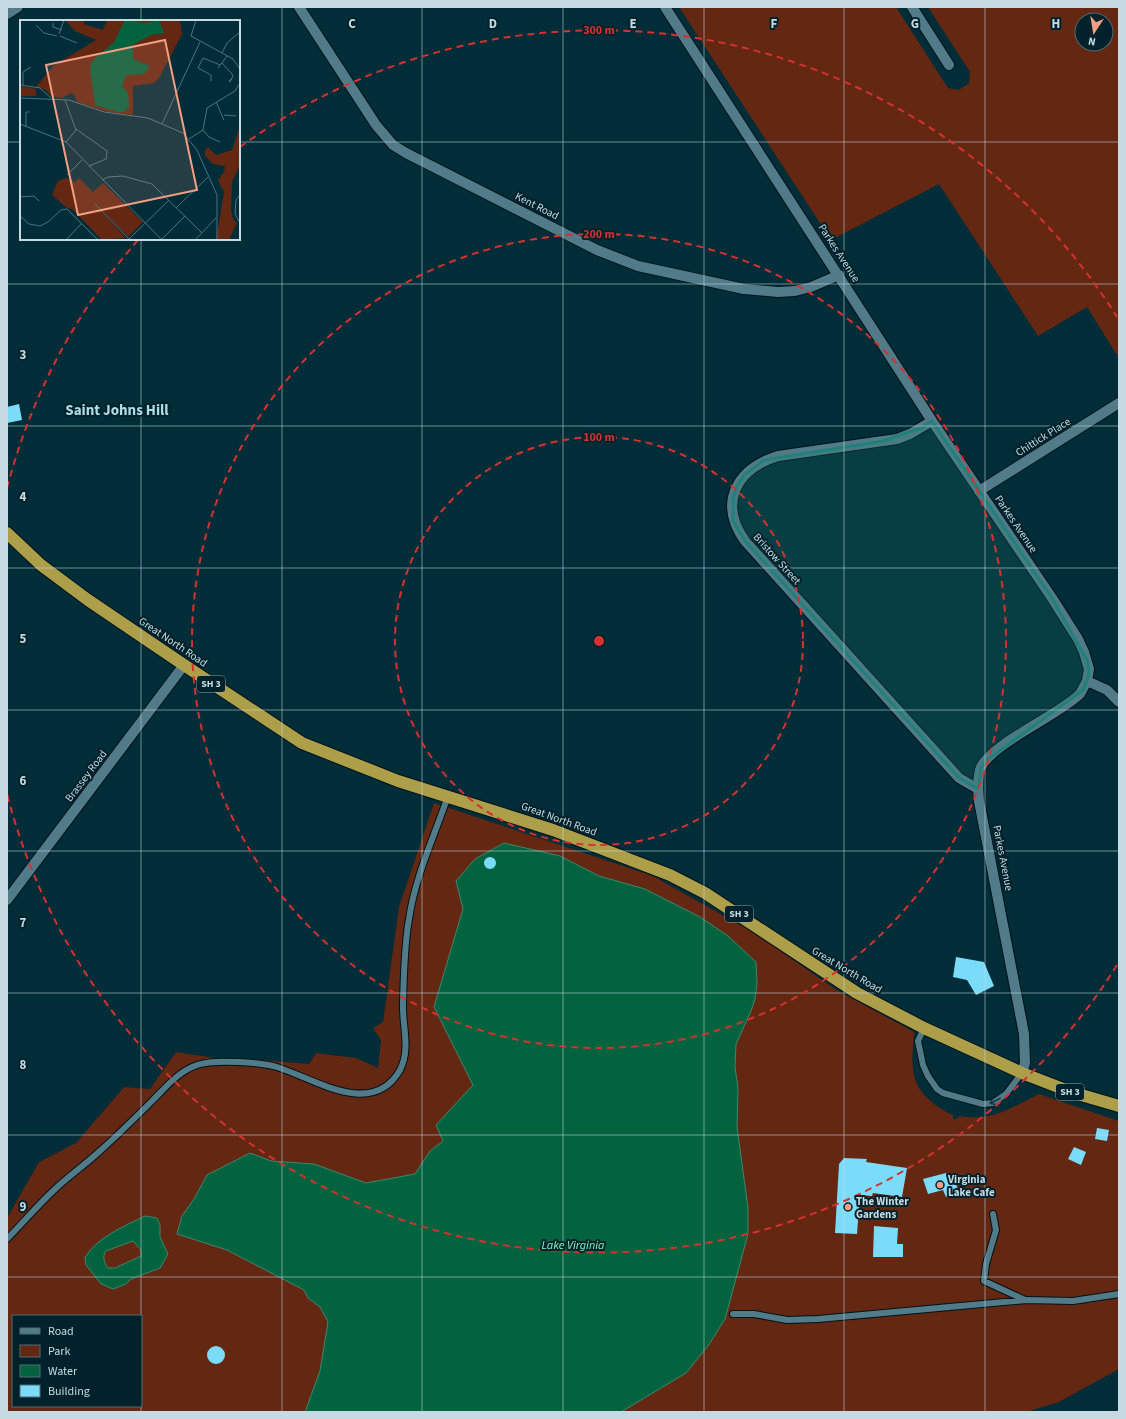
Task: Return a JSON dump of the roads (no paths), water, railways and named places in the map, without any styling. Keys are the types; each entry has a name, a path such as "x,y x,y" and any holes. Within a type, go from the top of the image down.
{"highway":[{"name":"Great North Road","path":"7,534 41,565 184,665 302,743 359,767 553,830 687,882 857,993 924,1028 1022,1073 1071,1092 1119,1106"}],"street":[{"path":"7,14 18,7"},
{"name":"Kent Road","path":"299,7 376,125 394,145 406,153 597,250 638,266 744,289 778,292 795,291 811,287 839,275"},
{"name":"Parkes Avenue","path":"665,7 932,421 1048,592 1078,640 1088,662 1089,675 1087,681 1083,690 1074,699 1007,744 987,760 981,768 978,789 1024,1034 1025,1063 1022,1073"},
{"path":"912,7 949,65"},
{"name":"Chittick Place","path":"979,491 1119,402"},
{"name":"Bristow Street","path":"932,421 910,434 897,438 778,456 764,460 753,466 744,475 733,498 732,510 737,531 745,541 959,778 978,789"},
{"name":"Brassey Road","path":"7,900 184,665"},
{"path":"1087,681 1107,690 1119,702"}],"lane":[{"path":"7,1239 53,1191 100,1151 177,1076 198,1064 242,1061 279,1067 314,1083 335,1090 356,1093 379,1091 390,1084 400,1069 407,1042 403,1011 405,958 409,918 421,872 448,796"},
{"path":"924,1028 918,1041 923,1065 928,1076 937,1089 943,1093 983,1104 993,1103 1006,1094 1022,1073"},
{"path":"993,1214 996,1230 986,1264 984,1281 1025,1300"},
{"path":"733,1314 754,1314 787,1320 818,1319 1025,1300 1073,1300 1119,1294"}],"water":[{"name":"Lake Virginia","path":"504,843 560,856 599,876 645,889 700,917 728,936 756,962 757,983 755,999 736,1044 735,1067 738,1088 737,1127 748,1208 748,1234 725,1319 708,1346 686,1373 621,1412 305,1412 320,1371 328,1322 320,1307 308,1298 304,1290 227,1250 177,1234 182,1216 194,1199 207,1175 250,1153 271,1161 314,1164 366,1183 415,1174 430,1151 443,1141 436,1125 473,1085 434,1007 463,909 456,881 475,859"},
{"path":"145,1216 157,1218 160,1225 160,1237 168,1254 160,1268 131,1279 126,1284 113,1289 101,1284 86,1265 85,1257 97,1243 104,1238 120,1228","holes":["133,1241 141,1250 141,1256 115,1268 108,1268 104,1257 106,1251"]}],"place":[{"name":"Virginia Lake Cafe","path":"940,1185"},
{"name":"The Winter Gardens","path":"848,1207"}],"district":[{"name":"Saint Johns Hill","path":"117,410"}]}
